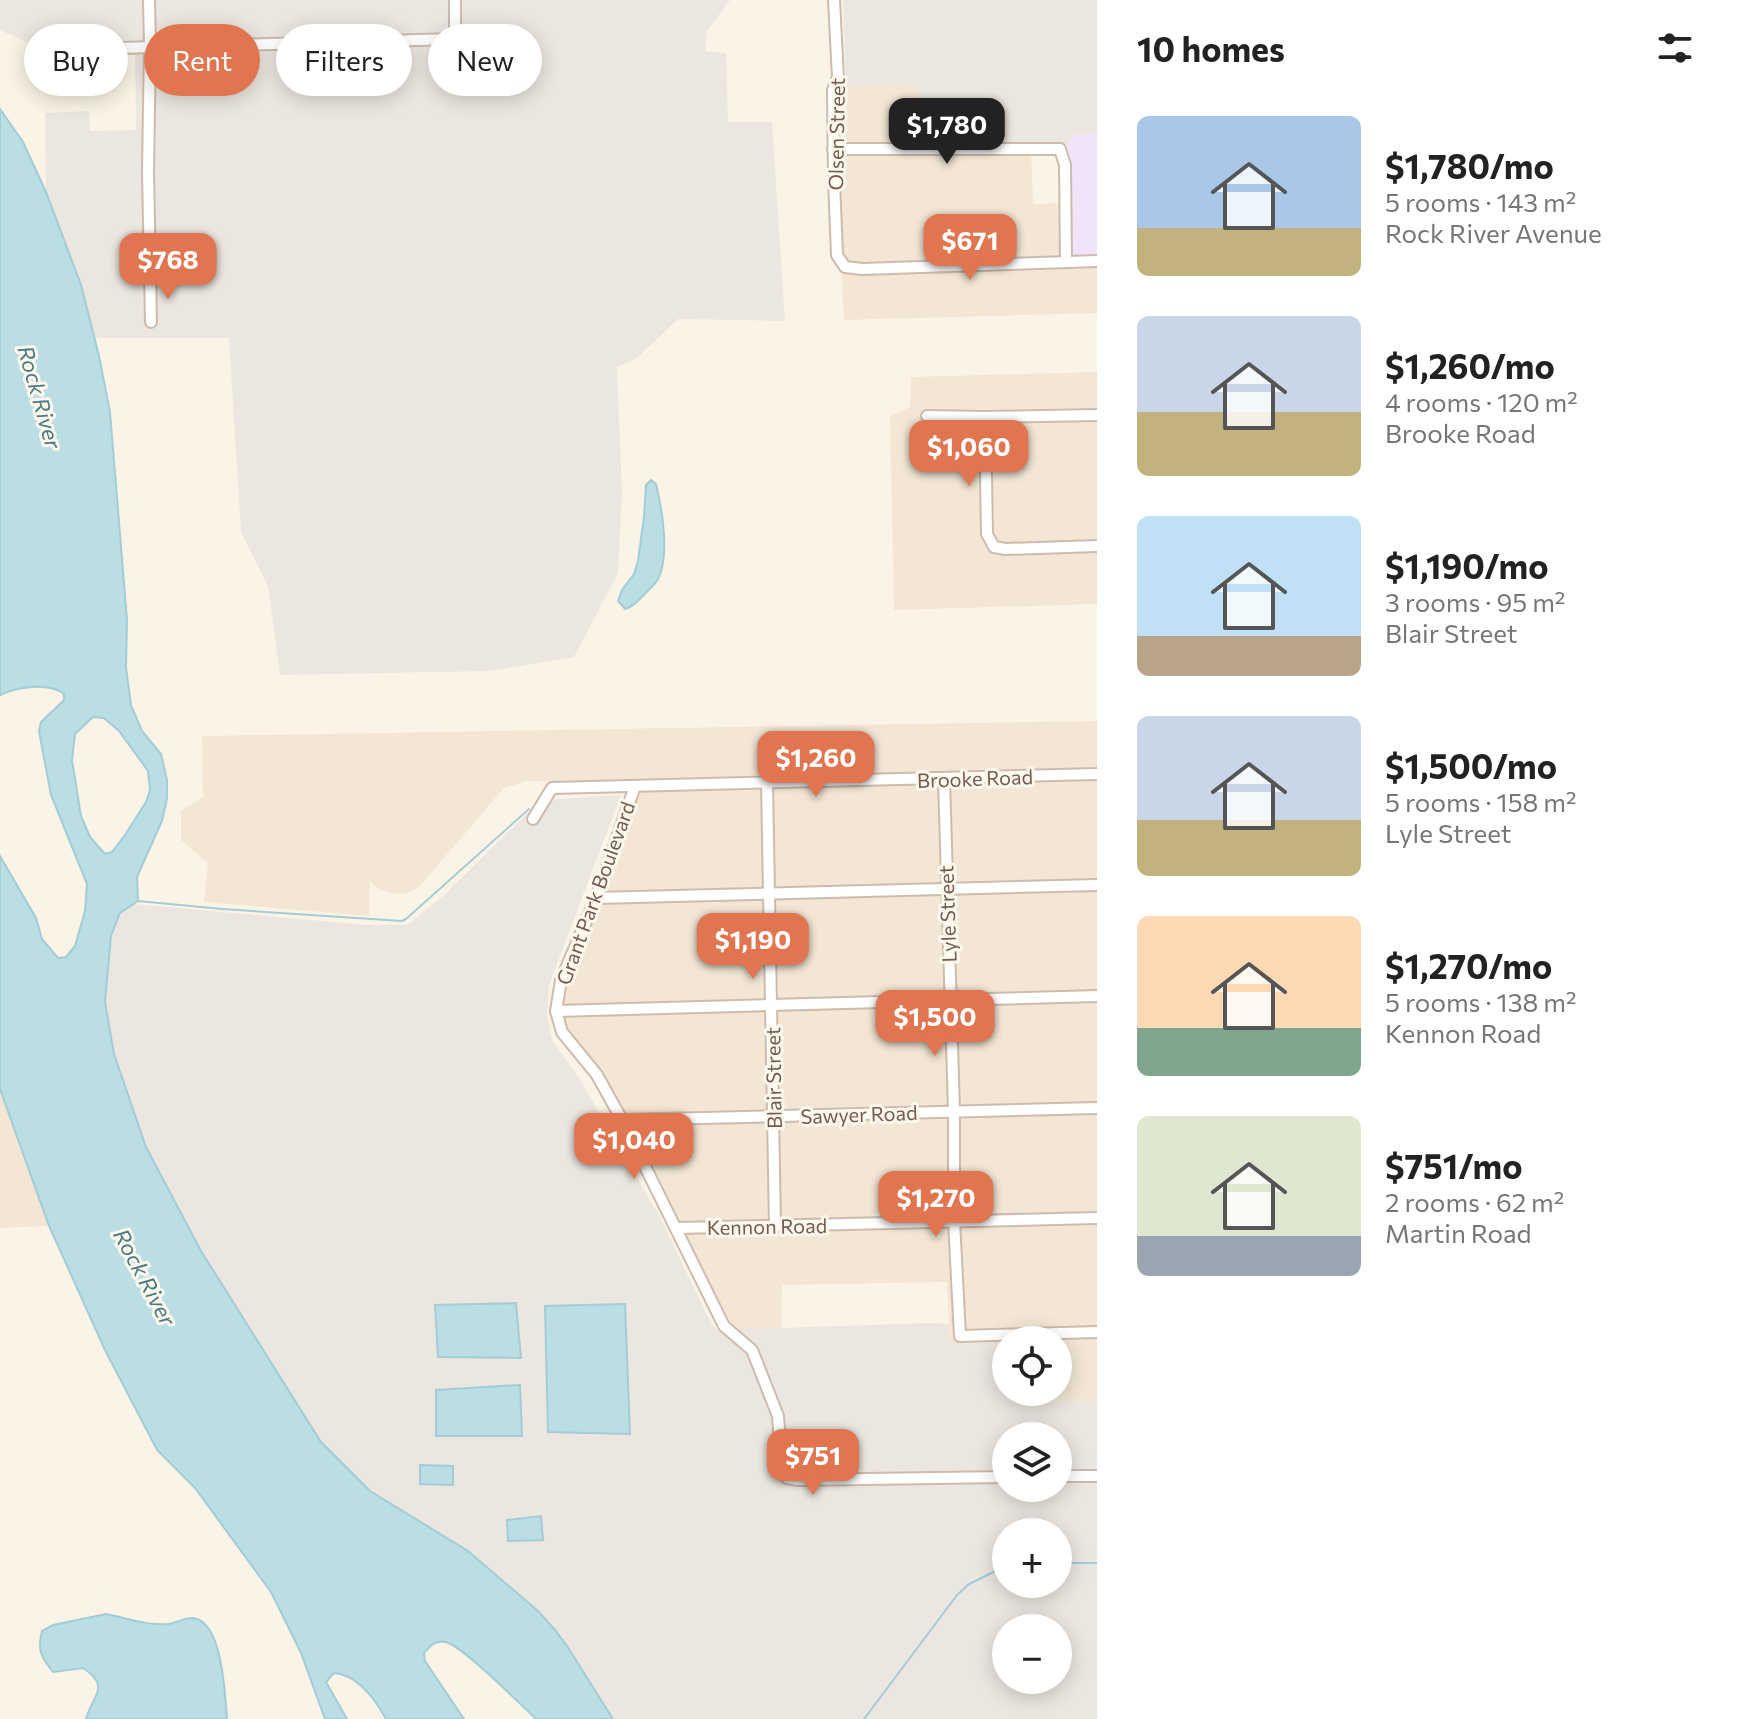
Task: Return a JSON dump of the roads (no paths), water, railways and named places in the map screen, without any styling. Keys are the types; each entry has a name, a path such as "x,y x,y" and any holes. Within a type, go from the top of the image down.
{"street":[{"path":"149,0 150,24"},
{"path":"260,43 455,39 455,0"},
{"name":"Olsen Street","path":"834,0 838,78 833,90 837,255 845,267 1066,262"},
{"path":"149,96 151,322"},
{"path":"833,149 1060,149 1065,165 1066,262 1097,261"},
{"path":"927,416 1097,415"},
{"path":"985,417 987,534 994,547 1097,546"},
{"name":"Blair Street","path":"770,738 767,783 768,893 775,1226"},
{"name":"Brooke Road","path":"533,819 552,788 1097,774"},
{"name":"Lyle Street","path":"944,779 954,1111 954,1221 960,1336 1097,1332"},
{"name":"Grant Park Boulevard","path":"635,786 596,898 561,980 556,1011 562,1032 597,1075 622,1120 724,1326 752,1350 778,1416 782,1468 787,1478 992,1477"},
{"path":"596,898 1097,885"},
{"path":"556,1011 1097,996"},
{"name":"Sawyer Road","path":"622,1120 1097,1108"},
{"name":"Kennon Road","path":"676,1228 1097,1218"},
{"path":"1072,1476 1097,1476"}],"water":[{"name":"Rock River","path":"0,109 23,142 46,192 81,285 99,356 110,412 131,705 142,731 161,754 167,780 162,821 137,877 138,901 120,913 111,936 105,1002 114,1054 146,1147 201,1251 321,1442 370,1491 468,1551 538,1611 567,1646 613,1719 536,1719 453,1645 438,1642 424,1653 425,1661 464,1719 386,1719 358,1683 334,1673 326,1682 347,1719 325,1719 301,1653 271,1592 195,1488 157,1450 105,1350 49,1226 0,1089 0,856 36,918 42,939 58,958 66,957 75,946 85,911 87,884 51,795 39,731 41,722 64,700 64,694 50,688 32,687 0,695","holes":["93,717 104,718 119,731 148,771 150,790 125,835 112,852 105,854 90,837 81,816 72,760 75,734"]},
{"path":"651,480 656,484 662,519 662,569 654,585 625,609 618,601 638,561 646,485"},
{"path":"516,1303 521,1358 438,1357 435,1305"},
{"path":"625,1304 630,1434 548,1432 545,1306"},
{"path":"520,1385 522,1436 436,1436 436,1390"},
{"path":"420,1465 453,1466 453,1485 420,1484"},
{"path":"541,1516 543,1540 508,1541 507,1520"},
{"path":"106,1614 153,1624 192,1618 202,1622 216,1645 227,1719 86,1719 98,1692 97,1681 83,1668 53,1672 41,1653 42,1631 53,1625"}],"waterway":[{"path":"138,901 402,921 529,809"},
{"path":"1072,1563 1097,1563"},
{"path":"864,1719 957,1595 969,1584 992,1573"}]}
